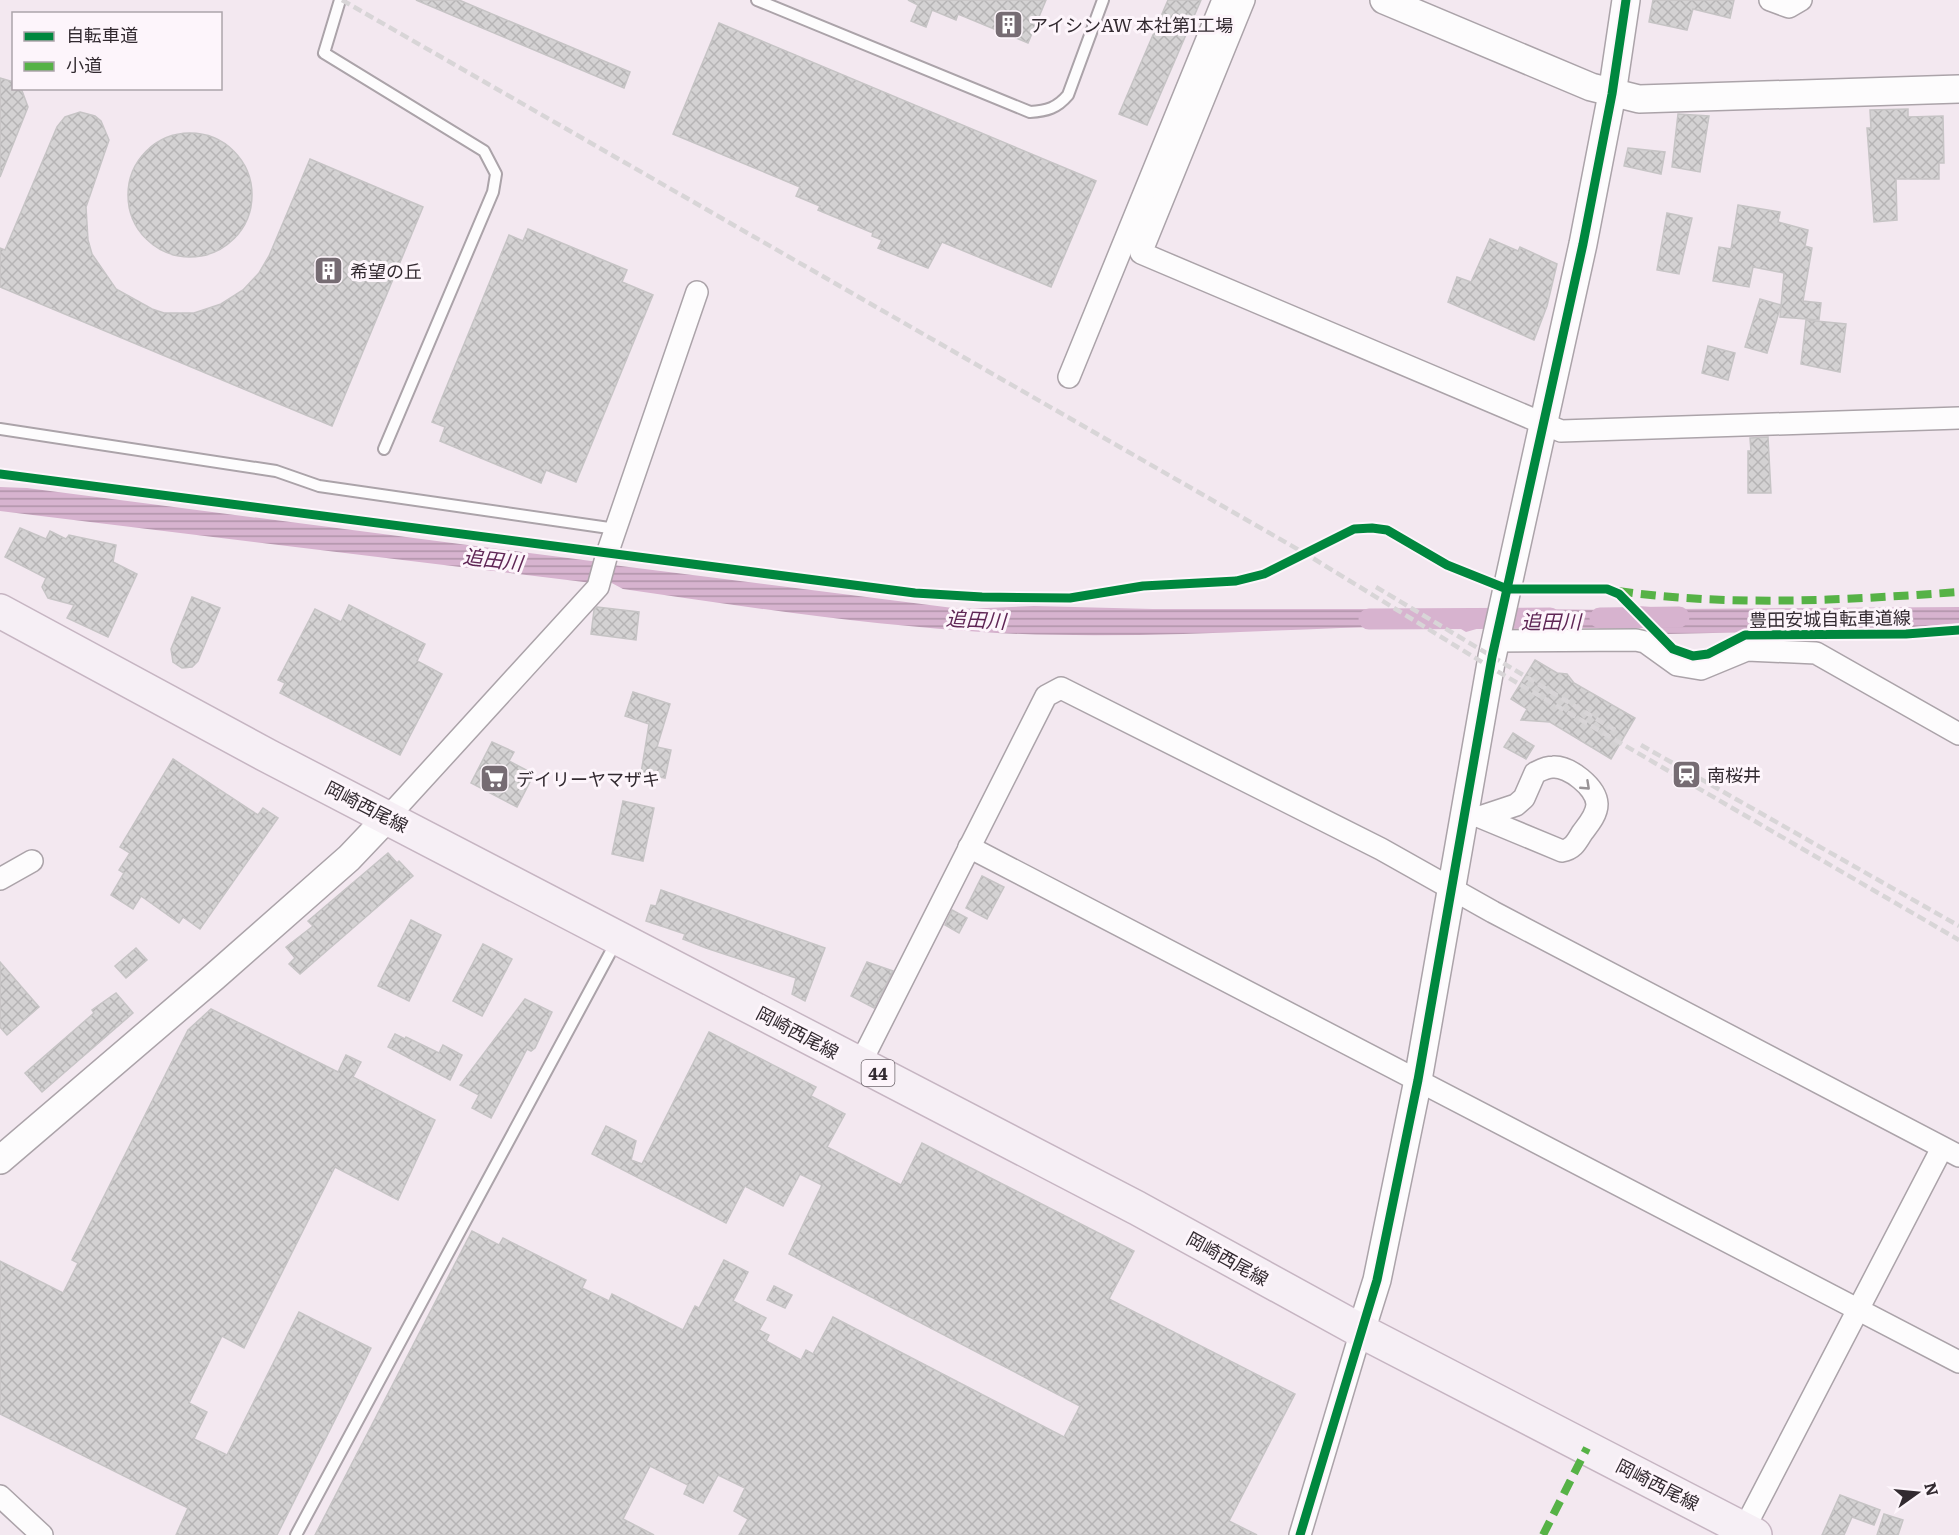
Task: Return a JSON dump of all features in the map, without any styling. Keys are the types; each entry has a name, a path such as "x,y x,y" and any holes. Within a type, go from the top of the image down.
{"main road":[{"name":"岡崎西尾線","path":"0,611 388,817 1137,1208 1361,1331 1750,1532"}],"street":[{"path":"1069,377 1223,0"},
{"path":"1244,0 1141,253 1561,431 1959,418"},
{"path":"1384,0 1612,94 1639,99 1959,89"},
{"path":"1300,1535 1377,1280 1418,1080 1453,887 1472,815 1497,636 1544,424 1612,94 1626,0"},
{"path":"1770,0 1790,7 1801,0"},
{"path":"0,1160 240,955 349,858 598,587 607,554 697,291"},
{"path":"1497,636 1636,640 1645,642 1677,665 1701,669 1747,650 1816,653 1959,734"},
{"path":"860,1064 1046,696 1061,688 1453,887 1493,912 1951,1152 1857,1310 1750,1532"},
{"path":"1554,766 1566,770 1589,787 1595,795 1597,805 1594,815 1575,845 1562,852 1472,815 1516,804 1524,798 1535,773 1554,766"},
{"path":"969,847 1959,1362"},
{"path":"0,879 32,861"},
{"path":"0,1496 37,1533"}],"lane":[{"path":"340,0 324,53 484,151 492,161 496,174 493,192 384,449"},
{"path":"757,0 1030,112 1046,111 1059,105 1068,95 1103,0"},
{"path":"0,429 276,471 319,486 616,529"},
{"path":"296,1535 619,937"}],"water":[{"path":"0,487 27,488 599,562 592,583 0,511"},
{"path":"613,565 961,609 1034,606 1153,609 1382,609 1411,626 1101,635 950,630 810,615 623,589 606,580"},
{"path":"1639,606 1673,609 1959,607 1959,623 1892,629 1668,634"},
{"path":"1526,609 1621,610 1639,628 1521,628"},
{"path":"1479,612 1480,628 1466,632 1436,614"}],"building":[{"path":"416,0 459,0 630,72 624,88"},
{"name":"アイシンAW 本社第1工場","path":"908,0 1046,0 1028,43 958,14 956,20 932,10 926,27 911,21 918,5"},
{"path":"1168,0 1201,0 1147,125 1119,114"},
{"path":"1653,0 1734,0 1730,18 1693,9 1687,30 1649,22"},
{"path":"719,23 1096,181 1051,287 942,242 928,268 905,259 878,248 882,240 872,236 873,233 818,210 820,206 796,196 800,187 673,134"},
{"path":"0,78 12,81 12,90 22,90 28,107 0,177"},
{"path":"1908,109 1908,117 1943,116 1944,163 1939,163 1939,179 1896,179 1897,220 1874,222 1867,128 1871,128 1870,110"},
{"name":"希望の丘","path":"80,112 95,116 101,121 109,140 86,207 88,240 92,254 116,289 164,313 194,313 221,304 243,290 259,273 269,256 310,159 423,207 332,426 0,287 0,248 5,250 57,127 65,117"},
{"path":"1678,114 1709,116 1700,172 1672,167"},
{"path":"190,133 214,138 234,151 247,171 252,195 247,219 234,239 214,252 190,257 166,252 146,239 133,219 128,195 133,171 146,151 166,138"},
{"path":"1628,148 1665,152 1661,174 1624,166"},
{"path":"1738,205 1780,212 1778,222 1808,230 1805,246 1812,248 1803,301 1821,303 1819,320 1780,317 1784,273 1753,267 1749,287 1713,281 1719,247 1731,249"},
{"path":"1667,213 1692,218 1679,274 1657,270"},
{"path":"528,229 627,270 622,282 653,295 576,482 546,470 541,483 440,441 445,427 432,422 509,235 523,241"},
{"path":"1490,239 1518,251 1520,247 1557,264 1547,306 1534,340 1448,302 1457,277 1471,282"},
{"path":"1760,299 1781,305 1767,353 1745,347"},
{"path":"1806,320 1846,324 1840,372 1801,364"},
{"path":"1708,346 1735,353 1728,380 1702,373"},
{"path":"1768,437 1771,493 1748,493 1750,438"},
{"path":"20,528 46,539 50,531 66,539 69,535 116,545 113,562 137,574 108,637 67,618 74,605 48,598 42,587 46,578 5,557"},
{"path":"192,597 220,608 198,661 192,667 182,668 173,662 171,649"},
{"path":"349,605 425,644 417,661 442,674 400,755 280,693 285,683 278,680 315,609 341,622"},
{"path":"597,607 639,612 636,640 591,634 594,610"},
{"path":"1535,660 1557,673 1567,674 1574,683 1635,718 1611,759 1550,722 1521,720 1527,709 1511,699"},
{"path":"633,692 670,704 657,747 671,750 665,778 641,773 649,724 625,716"},
{"path":"1513,733 1534,746 1526,759 1504,747"},
{"path":"492,742 514,752 509,761 534,774 517,807 471,783"},
{"path":"173,759 258,815 263,808 278,818 200,929 183,917 179,923 141,896 133,909 111,895 124,873 119,870 130,853 120,847"},
{"path":"623,801 654,808 643,861 612,854"},
{"path":"388,853 413,876 300,974 289,964 295,958 286,947 313,926 308,921"},
{"path":"982,876 1004,887 987,919 966,908"},
{"path":"661,890 825,948 805,1001 792,994 796,978 706,948 683,939 685,934 646,921 651,905 656,906"},
{"path":"952,910 967,918 959,933 945,925"},
{"path":"411,920 441,935 409,1001 378,986"},
{"path":"483,944 512,959 482,1016 453,1001"},
{"path":"136,948 147,960 126,978 115,966"},
{"path":"0,962 39,1007 7,1035 0,1027"},
{"path":"867,962 893,971 874,1008 851,996"},
{"path":"116,993 133,1013 42,1092 25,1073 94,1013 92,1010"},
{"path":"525,999 552,1012 535,1048 531,1051 527,1049 491,1118 472,1108 479,1095 460,1085"},
{"path":"211,1009 338,1072 346,1055 361,1062 353,1077 435,1120 398,1200 335,1167 244,1348 222,1336 189,1403 207,1412 194,1439 227,1455 299,1312 371,1348 277,1535 176,1535 188,1508 0,1414 0,1261 63,1293 78,1263 72,1260 188,1030"},
{"path":"709,1032 816,1087 811,1096 845,1114 827,1147 901,1185 922,1143 1134,1251 1109,1299 1295,1394 1229,1521 1257,1535 739,1535 748,1519 734,1511 745,1488 718,1475 703,1503 684,1494 688,1485 650,1466 623,1519 654,1535 315,1535 472,1231 499,1245 503,1238 586,1280 582,1288 609,1301 612,1294 683,1330 695,1306 699,1308 724,1260 748,1272 733,1301 766,1318 759,1330 769,1335 766,1341 801,1360 806,1350 813,1354 833,1317 1064,1437 1080,1406 789,1254 822,1185 800,1174 783,1206 745,1186 726,1223 592,1154 606,1126 636,1141 631,1160 642,1164"},
{"path":"395,1034 439,1053 443,1045 462,1055 450,1080 388,1047"},
{"path":"774,1286 792,1295 785,1308 767,1300"},
{"path":"1840,1495 1880,1510 1874,1525 1852,1517 1844,1535 1822,1535"},
{"path":"1884,1514 1903,1520 1898,1535 1877,1535"}],"waterway":[{"name":"追田川","path":"1600,618 1679,617"},
{"name":"追田川","path":"1369,619 1550,618"}],"railway":[{"path":"342,0 1306,554 1490,667 1959,940"},
{"path":"1376,587 1615,730"},
{"path":"1641,745 1959,926"}],"marked path":[{"path":"1618,591 1660,596 1745,600 1831,599 1959,592"},
{"path":"1543,1535 1587,1448"}],"cycle path":[{"path":"1300,1535 1377,1280 1418,1080 1492,657 1583,244 1612,94 1626,0"},
{"name":"豊田安城自転車道線","path":"0,474 915,593 982,597 1070,598 1143,586 1236,581 1264,574 1354,529 1372,528 1387,530 1447,565 1507,589 1607,589 1619,594 1673,649 1693,656 1708,654 1745,635 1906,634 1959,630"}],"place":[{"name":"アイシンAW 本社第1工場","path":"1009,24"},
{"name":"希望の丘","path":"329,270"},
{"name":"南桜井","path":"1686,774"},
{"name":"デイリーヤマザキ","path":"495,778"}]}
